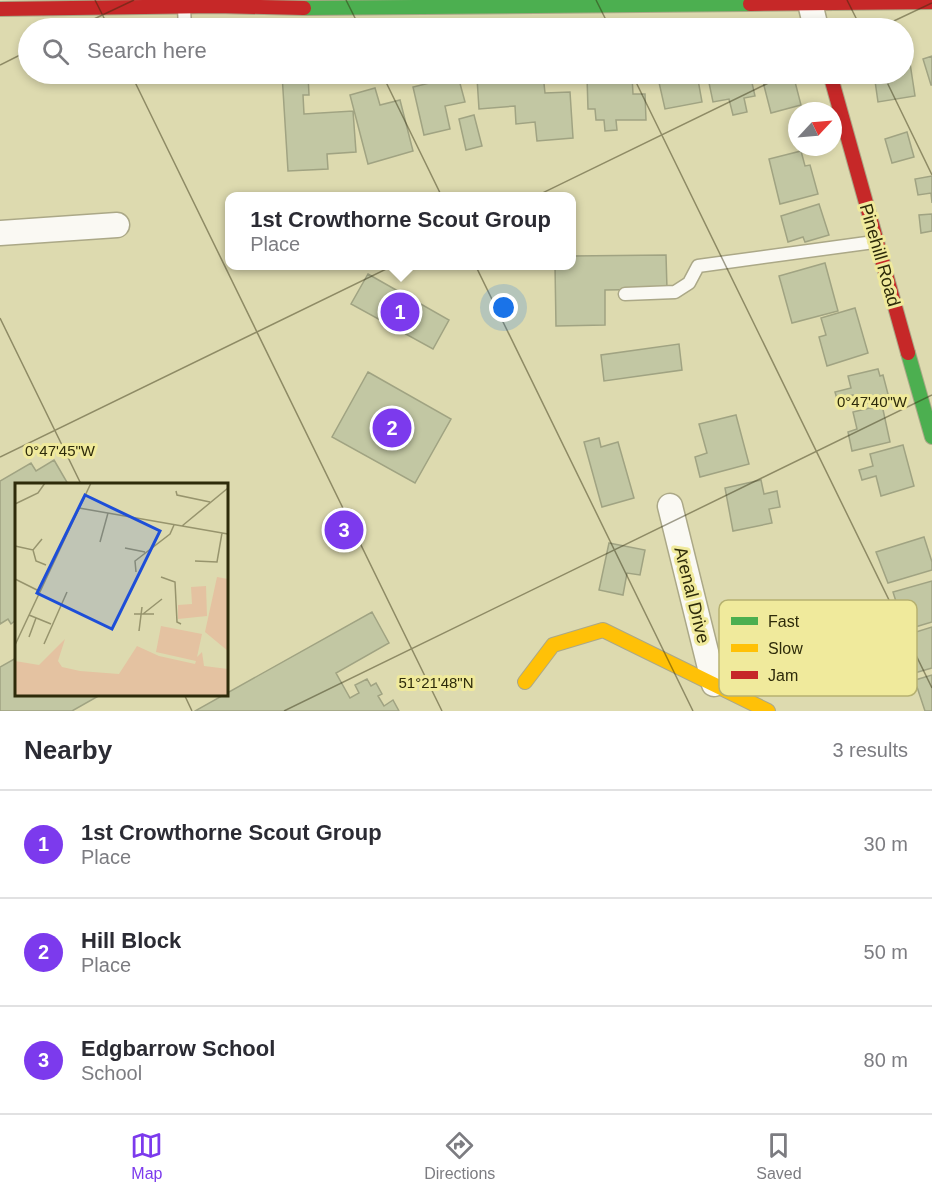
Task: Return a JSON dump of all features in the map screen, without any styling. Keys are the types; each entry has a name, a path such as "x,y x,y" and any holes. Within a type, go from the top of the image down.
{"street":[{"path":"14,6 317,8 505,3 932,2"},
{"path":"810,3 814,18"},
{"name":"Pinehill Road","path":"833,84 932,437"},
{"path":"0,233 117,225"},
{"name":"Arenal Drive","path":"670,506 714,684"},
{"path":"525,682 553,645 603,630 719,686"},
{"path":"738,696 768,711"}],"lane":[{"path":"184,7 185,18"},
{"path":"625,294 675,292 688,283 698,266 877,242"}],"building":[{"path":"932,56 932,85 931,85 923,59"},
{"path":"283,84 308,84 309,95 303,95 304,114 353,111 356,152 327,154 328,169 288,171"},
{"path":"425,84 460,84 465,102 445,106 450,129 424,135 413,87"},
{"path":"477,84 544,84 545,93 570,92 573,138 537,141 535,122 516,124 515,106 479,109"},
{"path":"587,84 632,84 633,94 645,94 646,120 616,120 617,130 605,131 604,120 596,120 595,109 588,109"},
{"path":"659,84 699,84 702,102 665,109"},
{"path":"709,84 752,84 755,96 744,98 747,112 733,115 729,99 713,102"},
{"path":"764,84 796,84 800,102 788,102 788,108 771,113"},
{"path":"875,84 913,84 915,96 878,102"},
{"path":"375,88 380,105 400,100 413,151 368,164 350,95"},
{"path":"474,115 482,146 466,150 459,119"},
{"path":"907,132 914,157 892,163 885,139"},
{"path":"788,154 802,156 805,166 810,165 818,194 780,204 769,159"},
{"path":"932,176 932,203 931,193 918,195 915,179"},
{"path":"819,204 829,235 805,242 803,237 788,242 781,216"},
{"path":"932,214 932,231 921,233 919,215"},
{"path":"666,255 667,289 605,290 605,325 556,326 555,270 576,270 576,256"},
{"path":"825,263 838,311 792,323 779,276"},
{"path":"368,274 449,320 433,349 351,304"},
{"path":"855,308 868,353 827,366 819,337 826,335 821,318"},
{"path":"679,344 682,370 604,381 601,355"},
{"path":"878,369 880,376 883,375 889,398 856,406 853,395 837,399 835,392 851,388 848,376"},
{"path":"368,372 451,419 415,483 332,437"},
{"path":"882,405 890,442 852,451 848,432 857,429 853,412"},
{"path":"736,415 749,464 700,477 695,457 707,453 699,424"},
{"path":"599,438 601,447 618,442 634,498 602,507 584,442"},
{"path":"903,445 914,486 881,496 876,476 862,480 859,470 873,466 870,454"},
{"path":"54,460 67,483 15,483 15,621 11,624 8,619 0,624 0,481 31,463 36,471"},
{"path":"761,480 764,494 777,491 780,507 769,509 772,523 733,531 725,488"},
{"path":"924,537 932,562 932,570 888,583 876,552"},
{"path":"609,543 645,550 640,575 627,573 623,595 599,590"},
{"path":"932,581 932,622 917,626 917,600 896,600 893,592"},
{"path":"372,612 389,643 336,673 350,698 359,693 355,685 367,679 371,686 376,683 382,694 378,696 384,706 393,700 399,711 195,711 222,696 228,696 228,693"},
{"path":"932,627 932,668 917,672 917,632"},
{"path":"15,659 15,696 98,696 72,711 0,711 0,667"},
{"path":"932,675 932,711 925,711 917,687 917,679"}],"traffic: fast":[{"path":"304,8 750,4"},
{"path":"908,353 932,437"}],"traffic: slow":[{"path":"525,682 553,645 603,630 719,687"},
{"path":"737,696 768,711"}],"traffic: jam":[{"path":"750,4 932,2"},
{"path":"0,9 216,6 304,8"},
{"path":"833,84 908,353"}],"place":[{"name":"1st Crowthorne Scout Group","path":"400,312"},
{"name":"Hill Block","path":"392,428"},
{"name":"Edgbarrow School","path":"344,530"}]}
